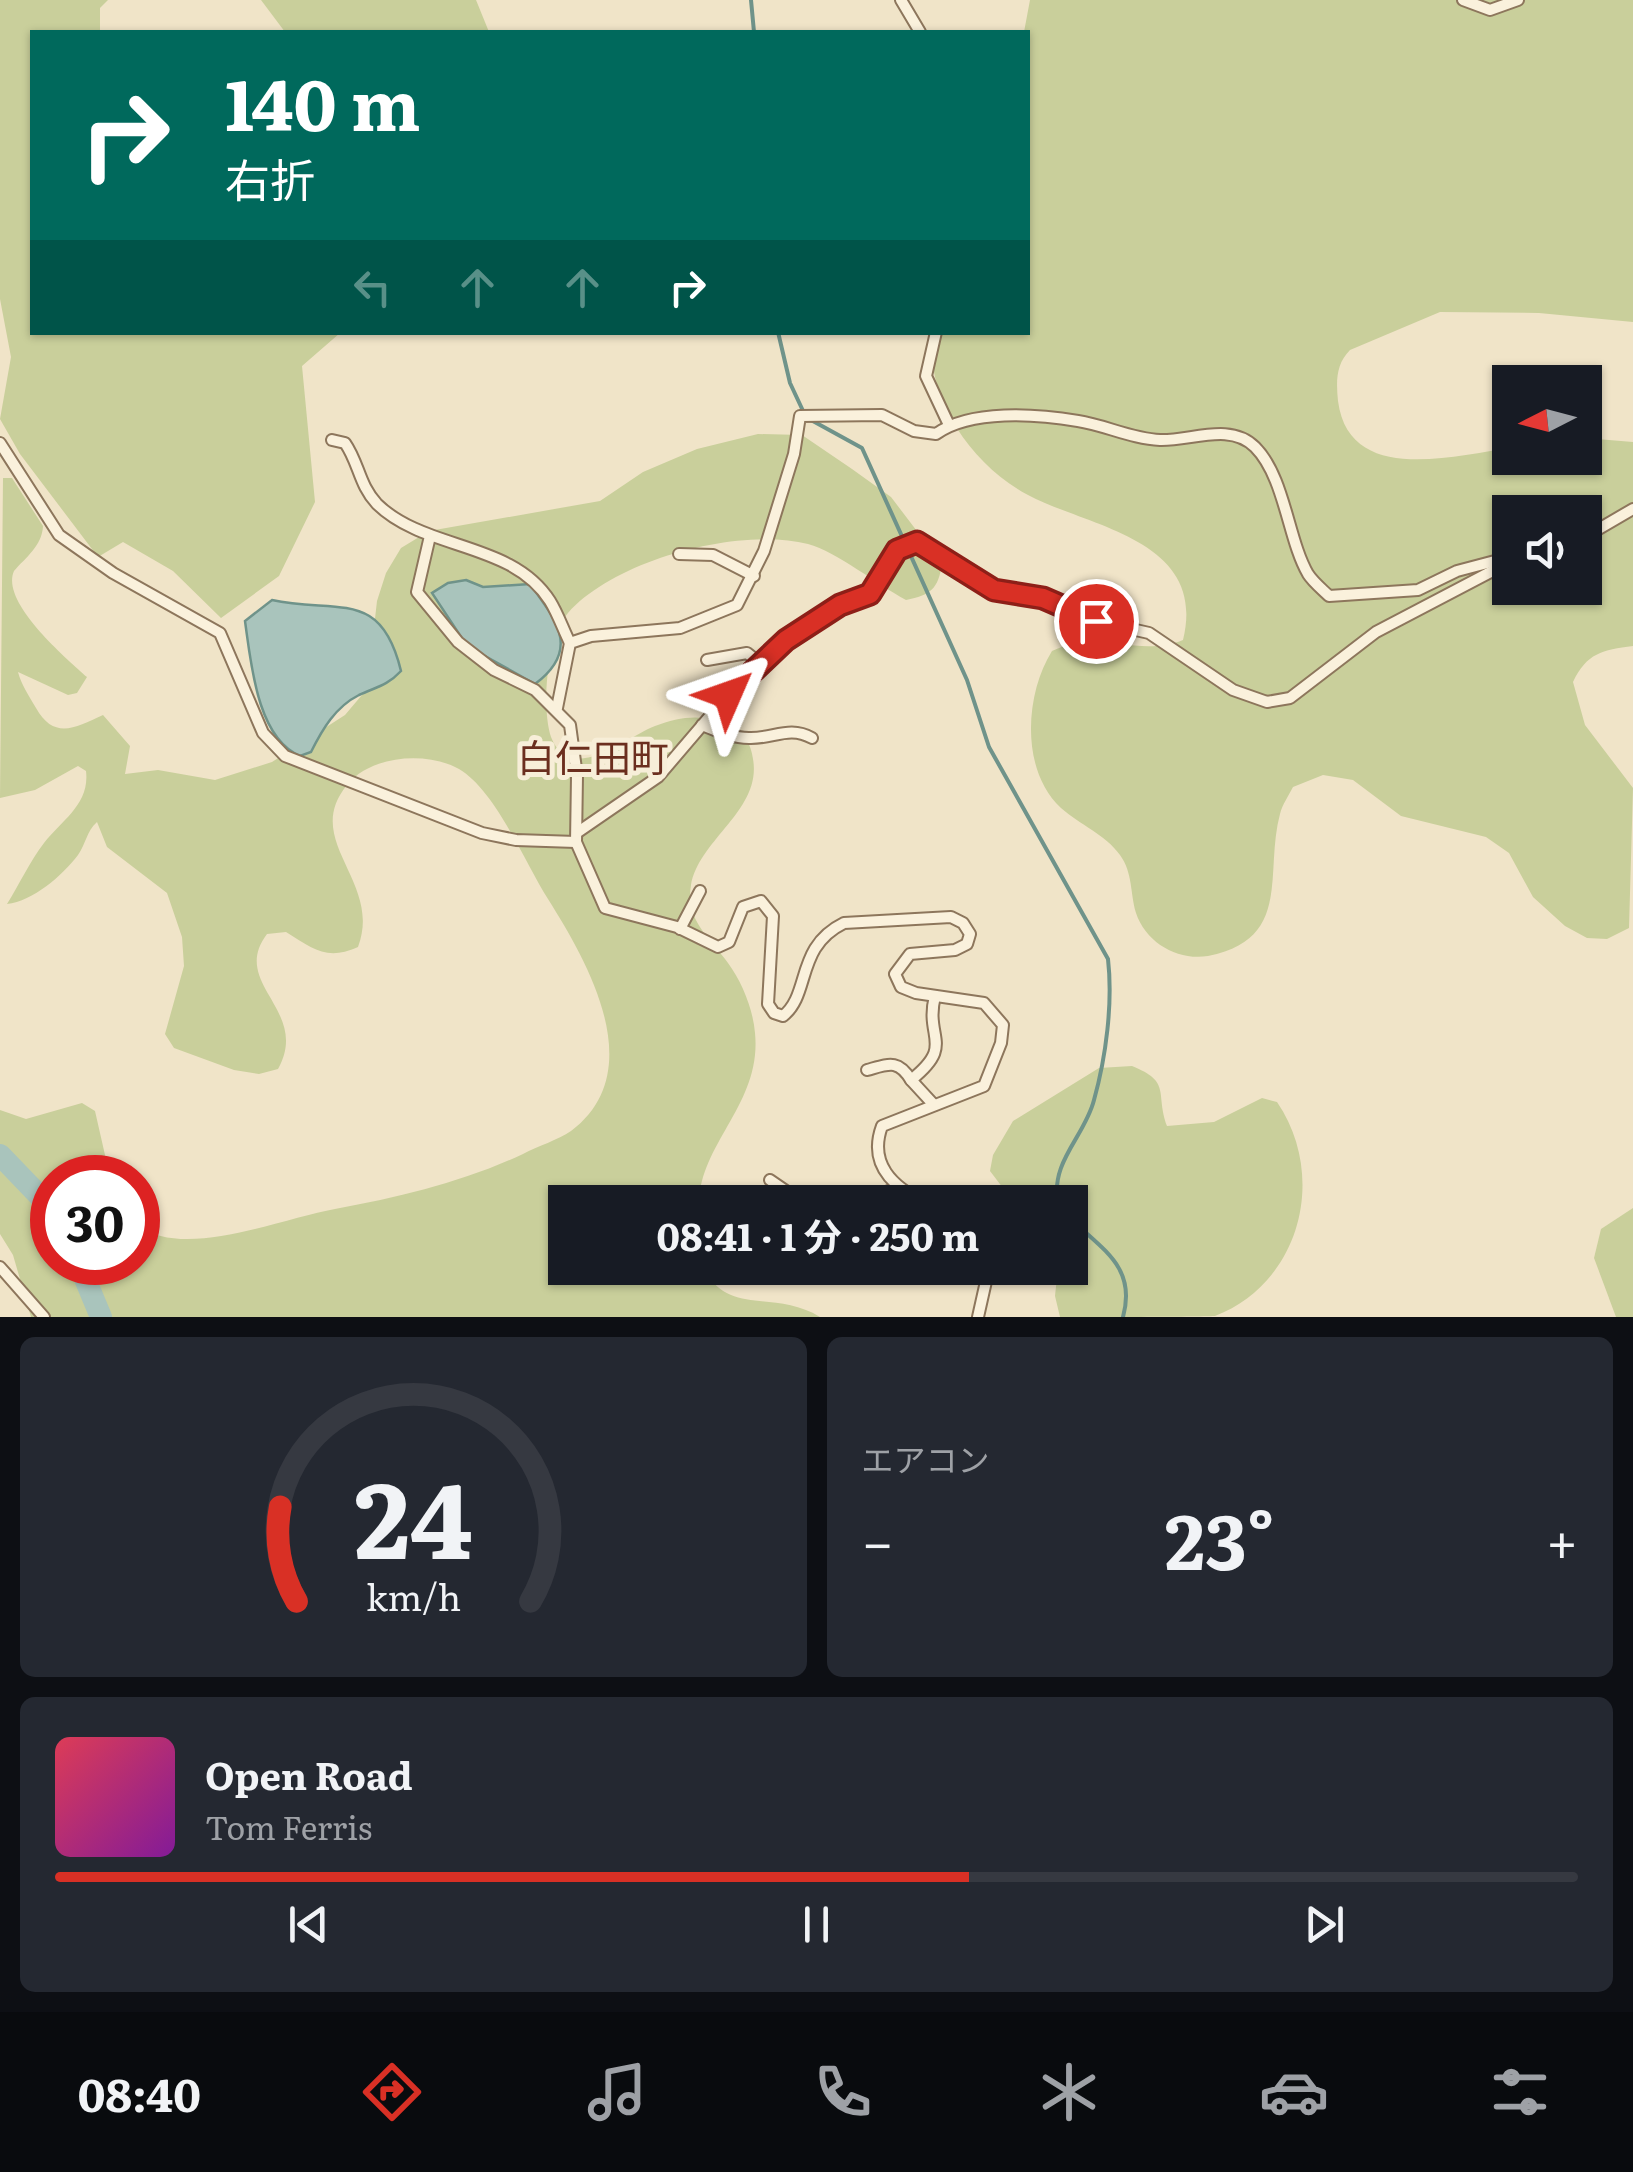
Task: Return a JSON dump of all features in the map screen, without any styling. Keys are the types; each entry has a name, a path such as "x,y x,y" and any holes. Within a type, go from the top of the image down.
{"street":[{"path":"901,0 919,30"},
{"path":"1463,0 1490,10 1518,0"},
{"path":"935,335 926,376 948,425"},
{"path":"570,643 591,636 680,628 712,611 737,605 754,576 794,454 800,416 882,415 914,431 936,434 948,425 1010,416 1076,420 1160,440 1238,436 1257,448 1296,532 1308,574 1329,596 1418,590 1457,572 1492,565"},
{"path":"332,440 346,443 362,486 379,506 410,530 488,555 521,573 548,598 570,643 557,708"},
{"path":"0,442 60,535 114,573 220,633 263,733 285,756 482,833 516,840 577,837 658,777 786,640 840,605 870,594 897,550 917,542 994,590 1043,598 1096,621 1150,633 1234,690 1267,702 1290,698 1376,632 1492,569"},
{"path":"1602,527 1633,509"},
{"path":"430,536 417,592 458,642 494,670 535,690 570,725 577,837 605,908 680,929 718,947 729,942 743,907 752,900 769,906 773,916 768,1004 774,1013 783,1016 796,999 804,963 832,929 844,923 951,917 964,923 970,934 967,944 954,950 910,954 894,974 901,987 984,1003 1002,1024 1001,1043 984,1086 882,1126 876,1142 880,1163 894,1185"},
{"path":"679,554 713,555 754,576"},
{"path":"707,660 747,653 760,664"},
{"path":"702,726 752,739 786,731 812,738"},
{"path":"680,929 700,891"},
{"path":"911,1080 937,1053 939,1043 930,1016 935,996"},
{"path":"867,1070 894,1063 902,1066 934,1105"},
{"path":"770,1180 777,1185"},
{"path":"0,1267 44,1317"},
{"path":"978,1317 986,1285"}],"green space":[{"path":"0,0 108,0 100,8 100,30 30,30 30,335 338,335 302,366 315,502 279,576 221,618 173,571 123,542 98,557 20,454 0,419 11,357 0,299"},
{"path":"261,0 476,0 488,30 284,30"},
{"path":"1030,0 1633,0 1633,322 1539,313 1440,312 1350,350 1340,367 1337,387 1346,427 1361,445 1382,455 1433,459 1492,451 1492,475 1602,475 1602,439 1633,442 1633,646 1590,659 1573,682 1585,725 1633,788 1629,928 1607,939 1587,938 1565,926 1533,897 1509,853 1486,837 1401,816 1353,780 1323,775 1293,787 1282,807 1270,901 1253,935 1235,947 1197,957 1175,953 1155,941 1136,913 1127,869 1120,855 1100,835 1061,808 1048,792 1033,753 1032,710 1036,688 1052,651 1086,643 1150,646 1183,640 1186,606 1178,579 1161,558 1137,542 1028,495 1007,482 988,466 956,427 936,381 932,335 1030,335 1030,30 1024,30"},
{"path":"758,434 802,435 891,497 942,564 932,590 906,600 844,561 808,544 748,540 714,544 646,563 615,577 589,594 561,624 551,655 546,708 551,737 560,751 571,758 600,754 655,726 691,718 728,724 748,743 753,777 748,794 696,868 690,897 700,927 742,987 752,1015 755,1058 741,1101 701,1185 548,1185 548,1285 717,1285 739,1298 786,1304 820,1317 31,1317 13,1255 0,1234 0,1110 26,1119 82,1103 95,1111 105,1155 30,1155 30,1285 160,1285 160,1235 182,1239 235,1234 431,1188 478,1173 554,1140 571,1131 595,1106 607,1078 609,1048 594,984 509,829 473,779 446,763 416,758 370,767 347,785 335,805 333,825 337,843 360,902 363,923 358,947 329,953 286,932 267,934 258,952 257,968 285,1030 285,1048 278,1069 259,1074 234,1070 174,1048 165,1034 184,966 182,937 167,893 107,847 97,822 78,855 55,879 37,893 7,904 39,850 79,802 86,771 78,766 35,790 0,798 3,478 12,478 43,526 37,545 14,571 12,584 17,598 37,628 87,677 77,693 68,695 18,672 43,718 58,728 66,728 103,715 130,746 125,774 158,770 215,780 272,762 345,715 367,689 377,601 386,573 401,548 429,531 600,501 643,472 697,449"},
{"path":"1132,1066 1153,1077 1160,1090 1167,1126 1214,1122 1262,1098 1277,1102 1301,1161 1302,1193 1297,1224 1286,1253 1245,1300 1215,1316 1060,1317 1056,1285 1088,1285 1088,1185 1001,1185 990,1171 993,1155 1013,1121 1099,1068"},
{"path":"1633,1208 1633,1317 1616,1317 1594,1258 1601,1229"}],"water":[{"path":"466,580 483,587 530,584 548,609 560,634 561,646 558,659 535,684 467,646 432,593 448,583"},
{"path":"272,600 337,607 369,616 382,627 401,671 343,706 311,752 300,756 286,747 265,716 250,657 245,621"}],"waterway":[{"path":"751,0 754,30"},
{"path":"779,335 790,383 804,413"},
{"path":"811,420 862,448 967,680 989,747 1108,959 1109,1012 1102,1066 1090,1113 1064,1162 1057,1185"},
{"path":"0,1155 30,1186"},
{"path":"1088,1235 1121,1271 1126,1299 1123,1317"},
{"path":"88,1285 101,1317"}],"district":[{"name":"白仁田町","path":"593,755"}],"route":[{"path":"728,695 786,640 840,605 870,594 897,550 917,542 994,590 1043,598 1096,621"}]}
